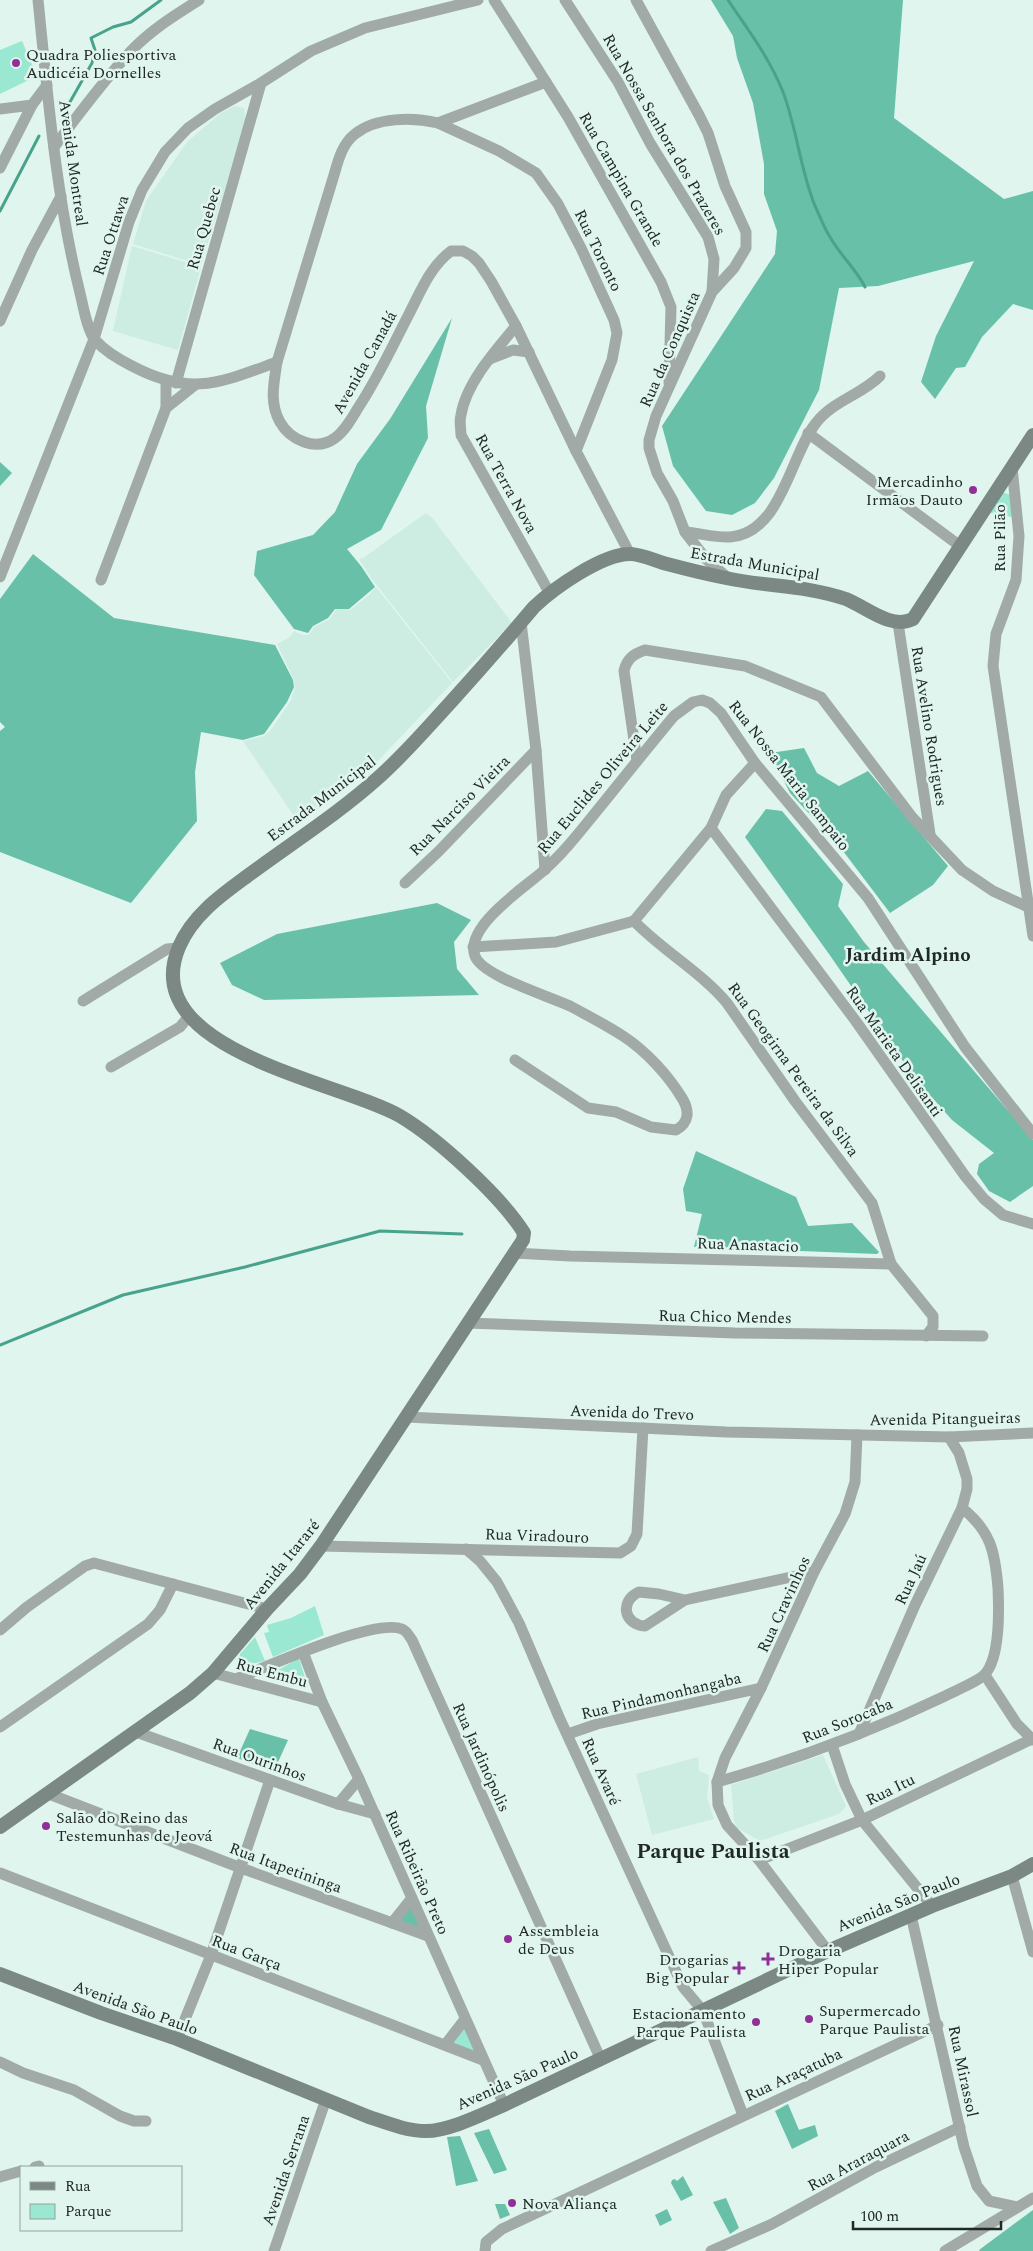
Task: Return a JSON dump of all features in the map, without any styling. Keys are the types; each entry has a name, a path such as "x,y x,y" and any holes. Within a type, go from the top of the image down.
{"main road":[{"path":"898,623 905,623 913,619 1033,435"},
{"name":"Estrada Municipal","path":"520,1226 472,1175 410,1122 393,1112 304,1080 233,1048 208,1034 189,1016 179,1002 175,989 174,968 178,948 192,924 217,898 349,803 379,778 419,737 550,592 582,571 630,554 729,579 816,590 846,600 898,623"},
{"name":"Avenida Itararé","path":"0,1827 136,1732 214,1673 267,1609 300,1574 321,1546 523,1240 524,1233 520,1226"},
{"name":"Avenida São Paulo","path":"0,1974 101,2013 177,2039 369,2117 427,2131 467,2121 504,2105 828,1951 911,1914 1012,1876 1033,1864"}],"street":[{"name":"Avenida Montreal","path":"38,0 61,196 75,275 94,339"},
{"path":"54,147 86,104 132,50 168,19 199,0"},
{"name":"Rua Ottawa","path":"0,577 105,310 129,222 142,190 165,152 188,128 214,109 338,37 365,28 478,0"},
{"name":"Rua Campina Grande","path":"494,0 546,82 661,282 671,307 669,390"},
{"name":"Rua Nossa Senhora dos Prazeres","path":"565,0 618,82 650,142 708,237 714,259 712,292"},
{"name":"Rua da Conquista","path":"636,0 708,133 724,186 746,232 746,248 741,258 712,292 652,428 649,448 657,473 673,501 685,532 706,559 729,579"},
{"name":"Avenida Canadá","path":"546,82 438,123 421,120 390,121 369,126 355,134 348,141 342,151 334,175 277,362 272,393 274,407 280,422 290,435 301,442 318,444 334,439 346,426 370,390 432,270 451,251 463,250 480,263 516,326 576,451 630,554"},
{"name":"Rua Quebec","path":"101,580 166,408 171,381 261,83"},
{"path":"0,168 32,105 47,85"},
{"path":"0,109 32,105"},
{"name":"Rua Toronto","path":"438,123 499,151 536,173 558,204 581,248 614,320 617,333 612,360 576,451"},
{"path":"0,321 32,250 61,196"},
{"name":"Rua Terra Nova","path":"516,326 488,361 465,399 460,417 461,435 550,592"},
{"path":"94,339 121,360 171,381 195,386 228,379 277,362"},
{"path":"488,361 513,350 529,352"},
{"path":"685,532 730,537 745,534 756,527 768,515 780,495 808,433 829,409 869,387 880,376"},
{"path":"166,408 195,386"},
{"path":"808,433 960,546"},
{"name":"Rua Pilão","path":"1012,466 1019,536 1016,580 996,634 993,666 1033,936"},
{"path":"521,622 536,750 545,870"},
{"name":"Rua Avelino Rodrigues","path":"898,623 930,834"},
{"path":"637,761 624,671 626,663 634,654 645,650 745,666 821,696 912,817 962,870 977,882 993,891 1028,907"},
{"name":"Rua Euclides Oliveira Leite","path":"473,947 485,921 545,870 574,838 674,716 693,702 702,700"},
{"name":"Rua Nossa Maria Sampaio","path":"702,700 710,702 721,713 755,762 868,898 965,1047 1033,1134"},
{"name":"Rua Narciso Vieira","path":"405,882 439,851 536,750"},
{"path":"515,1060 588,1108 616,1112 663,1130 676,1130 686,1120 688,1112 684,1100 639,1048 622,1035 569,1006 491,972 478,963 473,947 556,942 634,921 711,828 726,795 755,762"},
{"name":"Rua Marieta Delisanti","path":"711,828 849,1013 965,1176 984,1199 1003,1215 1033,1224"},
{"name":"Rua Geogirna Pereira da Silva","path":"634,921 656,943 708,983 727,1003 794,1101 872,1203 891,1264"},
{"path":"83,1000 167,949 178,948"},
{"path":"111,1066 180,1027 189,1016"},
{"name":"Rua Anastacio","path":"514,1253 891,1264"},
{"path":"891,1264 933,1316 933,1327 926,1336"},
{"name":"Rua Chico Mendes","path":"467,1323 735,1333 982,1336"},
{"name":"Avenida do Trevo","path":"406,1418 857,1435"},
{"name":"Rua Viradouro","path":"321,1546 610,1554 620,1552 631,1546 637,1534 643,1428"},
{"name":"Avenida Pitangueiras","path":"857,1435 948,1437 1033,1433"},
{"name":"Rua Cravinhos","path":"717,1782 725,1758 762,1688 814,1572 845,1514 855,1482 857,1435"},
{"name":"Rua Jaú","path":"859,1734 915,1605 962,1508 967,1489 967,1479 959,1452 948,1437"},
{"path":"962,1508 981,1524 988,1536 996,1570 998,1593 997,1637 993,1660 985,1675 1014,1720 1032,1740"},
{"name":"Rua Avaré","path":"466,1549 489,1571 503,1591 683,1987 703,2011 743,2115"},
{"path":"0,1630 27,1607 85,1566 94,1563 267,1609"},
{"path":"685,1600 660,1594 638,1592 627,1603 627,1614 634,1623 645,1626 685,1600 814,1572"},
{"path":"0,1727 148,1624 160,1610 173,1584"},
{"name":"Rua Jardinópolis","path":"236,1678 303,1652 357,1634 387,1628 401,1629 412,1640 601,2060"},
{"name":"Rua Ribeirão Preto","path":"303,1652 322,1702 359,1779 504,2105"},
{"name":"Rua Embu","path":"214,1673 322,1702"},
{"name":"Rua Sorocaba","path":"717,1782 776,1766 832,1746 929,1704 985,1675"},
{"name":"Rua Pindamonhangaba","path":"568,1734 597,1724 762,1688"},
{"name":"Rua Ourinhos","path":"136,1732 338,1804 374,1814"},
{"name":"Rua Itu","path":"758,1860 862,1820 1032,1740"},
{"path":"832,1746 844,1784 862,1820 932,1906"},
{"path":"338,1804 359,1779"},
{"path":"177,2039 210,1955 270,1780"},
{"path":"717,1782 718,1806 727,1825 758,1860 828,1951"},
{"name":"Rua Itapetininga","path":"49,1794 241,1868 428,1936"},
{"name":"Rua Garça","path":"0,1873 483,2060"},
{"path":"1012,1876 1033,1952"},
{"path":"392,1923 412,1898"},
{"name":"Rua Mirassol","path":"911,1914 970,2169 982,2195 989,2201 1018,2207"},
{"path":"445,2045 465,2019"},
{"name":"Rua Araçatuba","path":"485,2251 486,2242 502,2229 556,2206 743,2115 938,2025"},
{"path":"0,2062 23,2074 74,2090 120,2116 138,2122 146,2121"},
{"name":"Avenida Serrana","path":"274,2251 326,2099"},
{"name":"Rua Araraquara","path":"711,2251 772,2224 876,2166 960,2127"},
{"path":"0,2177 20,2171"},
{"path":"944,2251 1033,2198"}],"shaded area":[{"path":"235,106 244,108 246,121 201,265 133,244 146,201 187,142 221,113"},
{"path":"132,246 201,267 178,350 113,331"},
{"path":"426,513 433,519 512,623 453,682 371,578 359,559"},
{"path":"376,587 452,683 372,767 298,822 243,741 264,736 270,731 290,702 295,687 294,680 277,644 290,637 294,631 302,635 309,635 314,627 330,619 336,610 341,608 350,610"},
{"path":"823,1755 846,1806 839,1814 760,1841 737,1828 734,1821 731,1785"},
{"path":"698,1757 699,1771 709,1775 707,1798 714,1819 652,1835 636,1774"}],"green space":[{"path":"711,0 903,0 894,118 1004,199 1033,191 1033,310 1013,304 982,337 965,367 956,368 935,399 921,382 936,336 974,261 878,286 839,288 819,390 774,478 755,503 732,515 706,511 673,466 662,426 775,254 777,231 764,194 764,164 753,103 737,58 733,36"},
{"name":"Quadra Poliesportiva Audicéia Dornelles","path":"22,41 37,76 0,94 0,50"},
{"path":"452,318 426,406 428,438 381,530 347,549 375,587 349,609 335,609 328,618 313,626 308,633 294,629 254,575 257,551 313,535 335,512 357,464 390,419"},
{"path":"0,462 12,473 0,486"},
{"path":"1002,492 1011,495 1012,517 990,513"},
{"path":"33,554 114,618 275,645 293,680 294,687 287,702 264,734 243,740 201,732 195,772 197,821 131,903 0,852 0,731 5,727 0,722 0,599"},
{"path":"804,748 817,773 839,786 868,771 948,866 933,885 890,913 840,847 790,793 770,753"},
{"path":"766,809 782,811 843,884 838,906 864,942 1033,1140 1033,1186 1010,1202 989,1191 977,1174 979,1164 994,1153 952,1120 914,1077 745,837"},
{"path":"437,903 471,920 454,942 457,969 479,995 264,1000 232,985 220,963 277,934"},
{"path":"696,1151 796,1197 808,1226 852,1223 879,1252 877,1254 694,1247 702,1214 686,1211 683,1189"},
{"path":"315,1606 324,1635 273,1657 264,1633 269,1632 267,1625 291,1618"},
{"path":"255,1637 265,1661 241,1666 239,1663 240,1654"},
{"path":"299,1658 308,1688 268,1676"},
{"path":"250,1729 288,1740 274,1771 237,1758"},
{"path":"412,1902 424,1932 394,1922"},
{"path":"465,2022 477,2055 447,2044"},
{"path":"788,2104 799,2130 815,2125 818,2136 792,2149 775,2111"},
{"path":"489,2129 507,2170 494,2174 474,2133"},
{"path":"460,2136 478,2181 456,2186 447,2137"},
{"path":"683,2176 693,2195 681,2201 671,2183 672,2180 675,2179 677,2181"},
{"path":"726,2198 739,2228 730,2234 713,2202"},
{"path":"495,2204 505,2204 510,2215 500,2219"},
{"path":"667,2209 672,2220 660,2226 655,2215"},
{"path":"1033,2210 1033,2251 979,2250"}],"waterway":[{"path":"66,109 92,63 95,50 91,38 113,27 131,22 161,0"},
{"path":"728,0 765,55 783,92 810,192 824,226 834,244 865,287"},
{"path":"0,211 39,136"},
{"path":"0,1345 123,1295 245,1267 380,1231 462,1234"}],"place":[{"name":"Quadra Poliesportiva Audicéia Dornelles","path":"16,63"},
{"name":"Mercadinho Irmãos Dauto","path":"973,490"},
{"name":"Salão do Reino das Testemunhas de Jeová","path":"46,1826"},
{"name":"Assembleia de Deus","path":"508,1939"},
{"name":"Drogaria Hiper Popular","path":"768,1959"},
{"name":"Drogarias Big Popular","path":"739,1968"},
{"name":"Supermercado Parque Paulista","path":"809,2019"},
{"name":"Estacionamento Parque Paulista","path":"756,2022"},
{"name":"Nova Aliança","path":"512,2203"}],"district":[{"name":"Jardim Alpino","path":"908,954"},
{"name":"Parque Paulista","path":"713,1851"}]}
